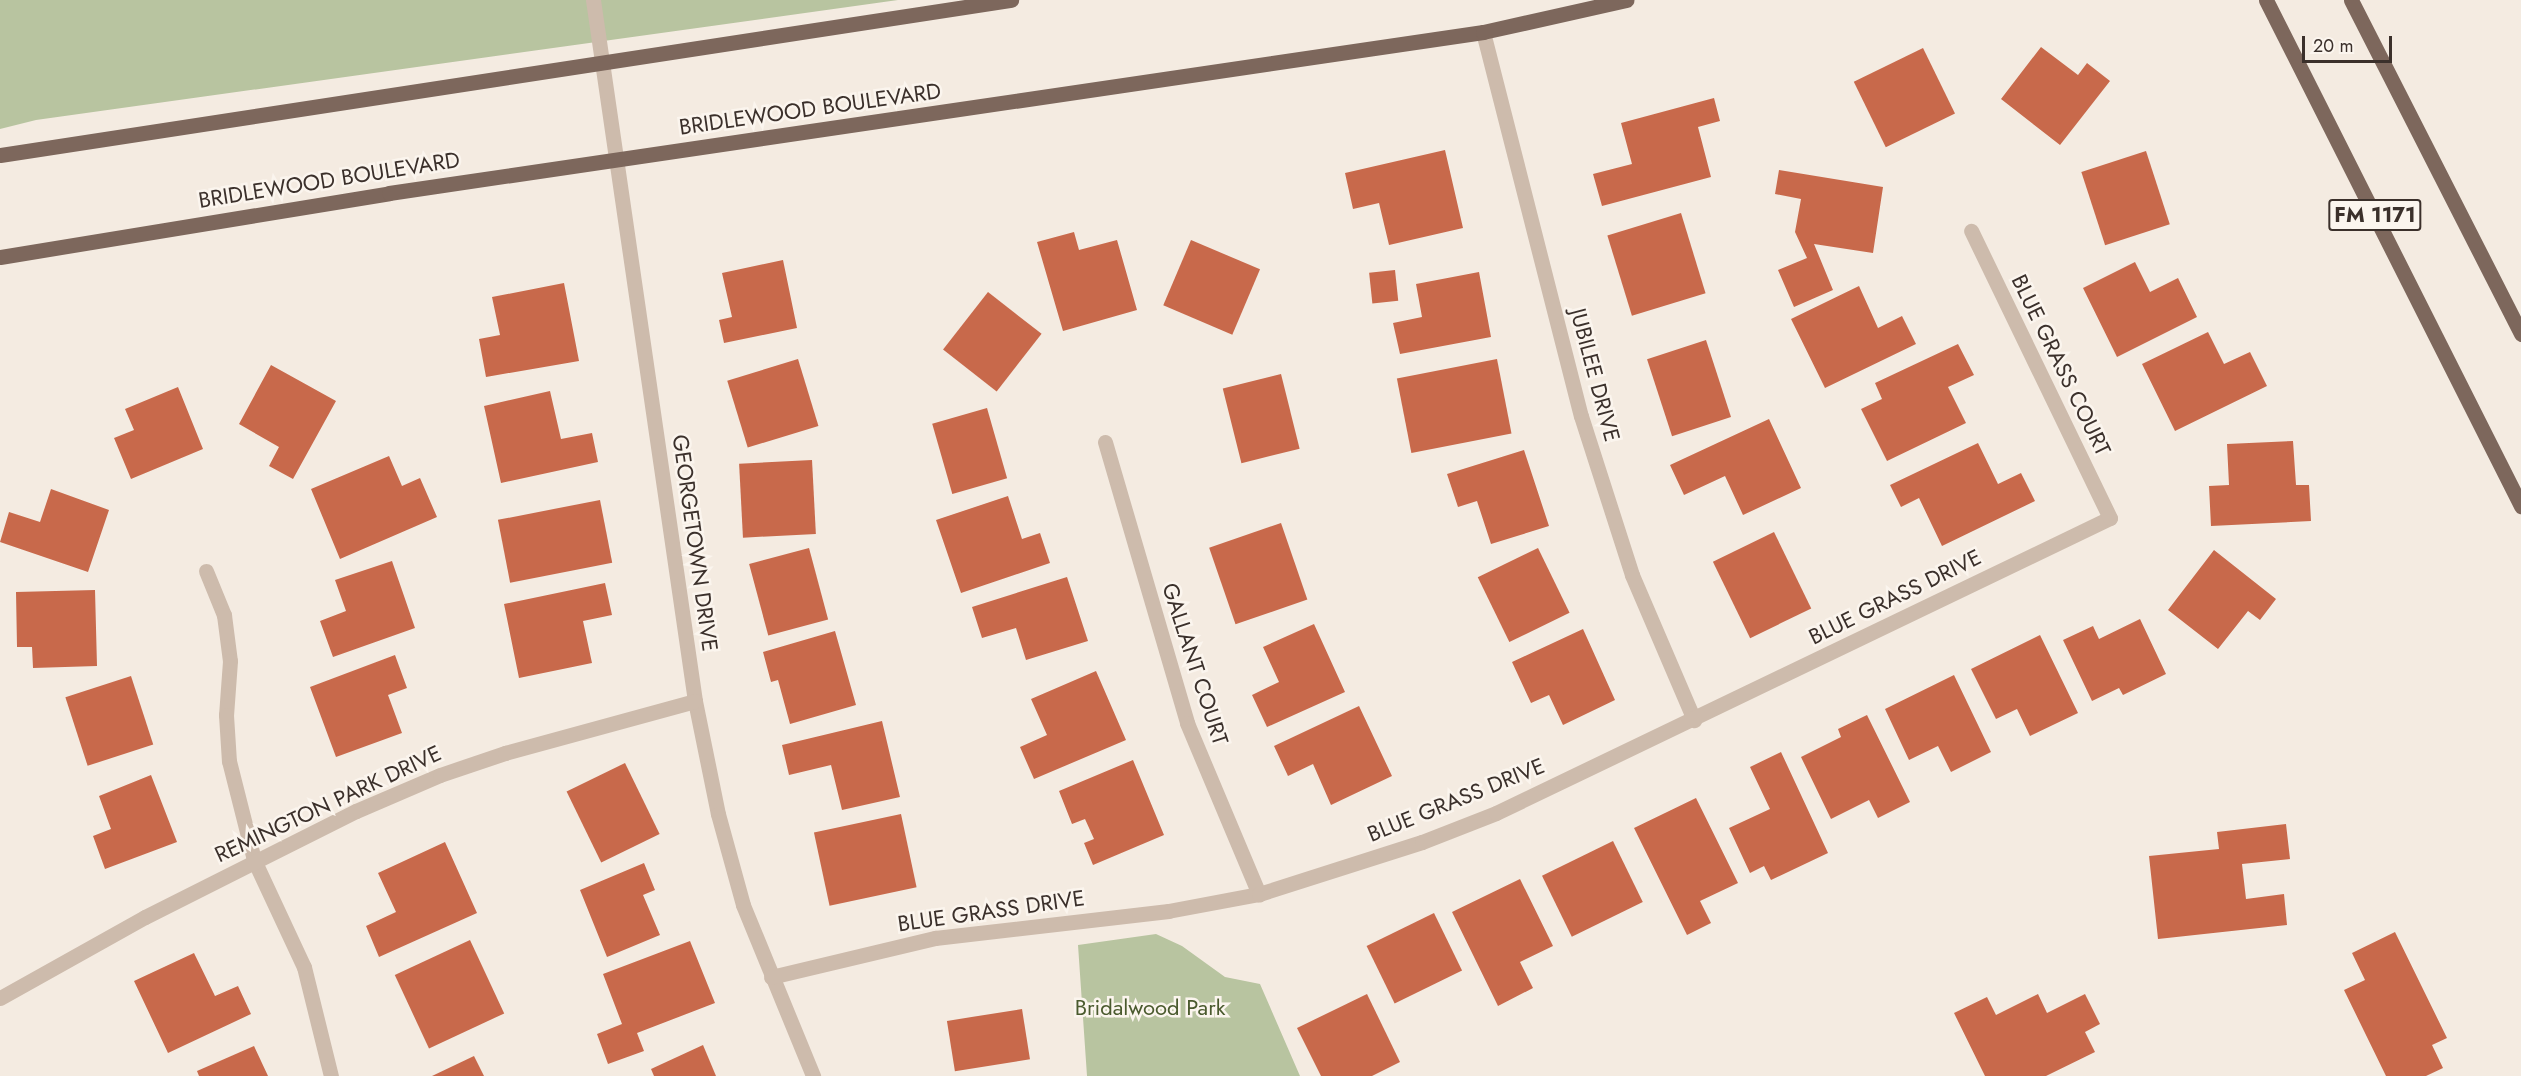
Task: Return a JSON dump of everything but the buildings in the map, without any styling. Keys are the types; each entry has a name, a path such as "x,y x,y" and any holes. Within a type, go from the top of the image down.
{"main road":[{"path":"0,155 603,60 1011,0"},
{"name":"BRIDLEWOOD BOULEVARD","path":"0,257 88,240 1483,32 1626,0"},
{"name":"FM 1171","path":"2266,0 2521,506"},
{"name":"FM 1171","path":"2351,0 2521,334"}],"street":[{"name":"GEORGETOWN DRIVE","path":"593,0 695,701 718,814 743,905 813,1076"},
{"name":"JUBILEE DRIVE","path":"1483,32 1581,416 1632,575 1694,720"},
{"name":"BLUE GRASS COURT","path":"1971,231 2110,518"},
{"name":"GALLANT COURT","path":"1105,442 1187,723 1259,894"},
{"name":"BLUE GRASS DRIVE","path":"771,977 936,938 1168,911 1259,894 1496,813 1694,720 2110,518"},
{"path":"206,571 224,615 230,661 226,715 229,761 254,860 304,967 332,1076"},
{"name":"REMINGTON PARK DRIVE","path":"0,998 254,860 440,775 695,701"}],"green space":[{"path":"0,0 898,0 36,120 0,129"},
{"name":"Bridalwood Park","path":"1156,934 1182,946 1225,977 1260,984 1300,1076 1087,1076 1078,945"}]}
